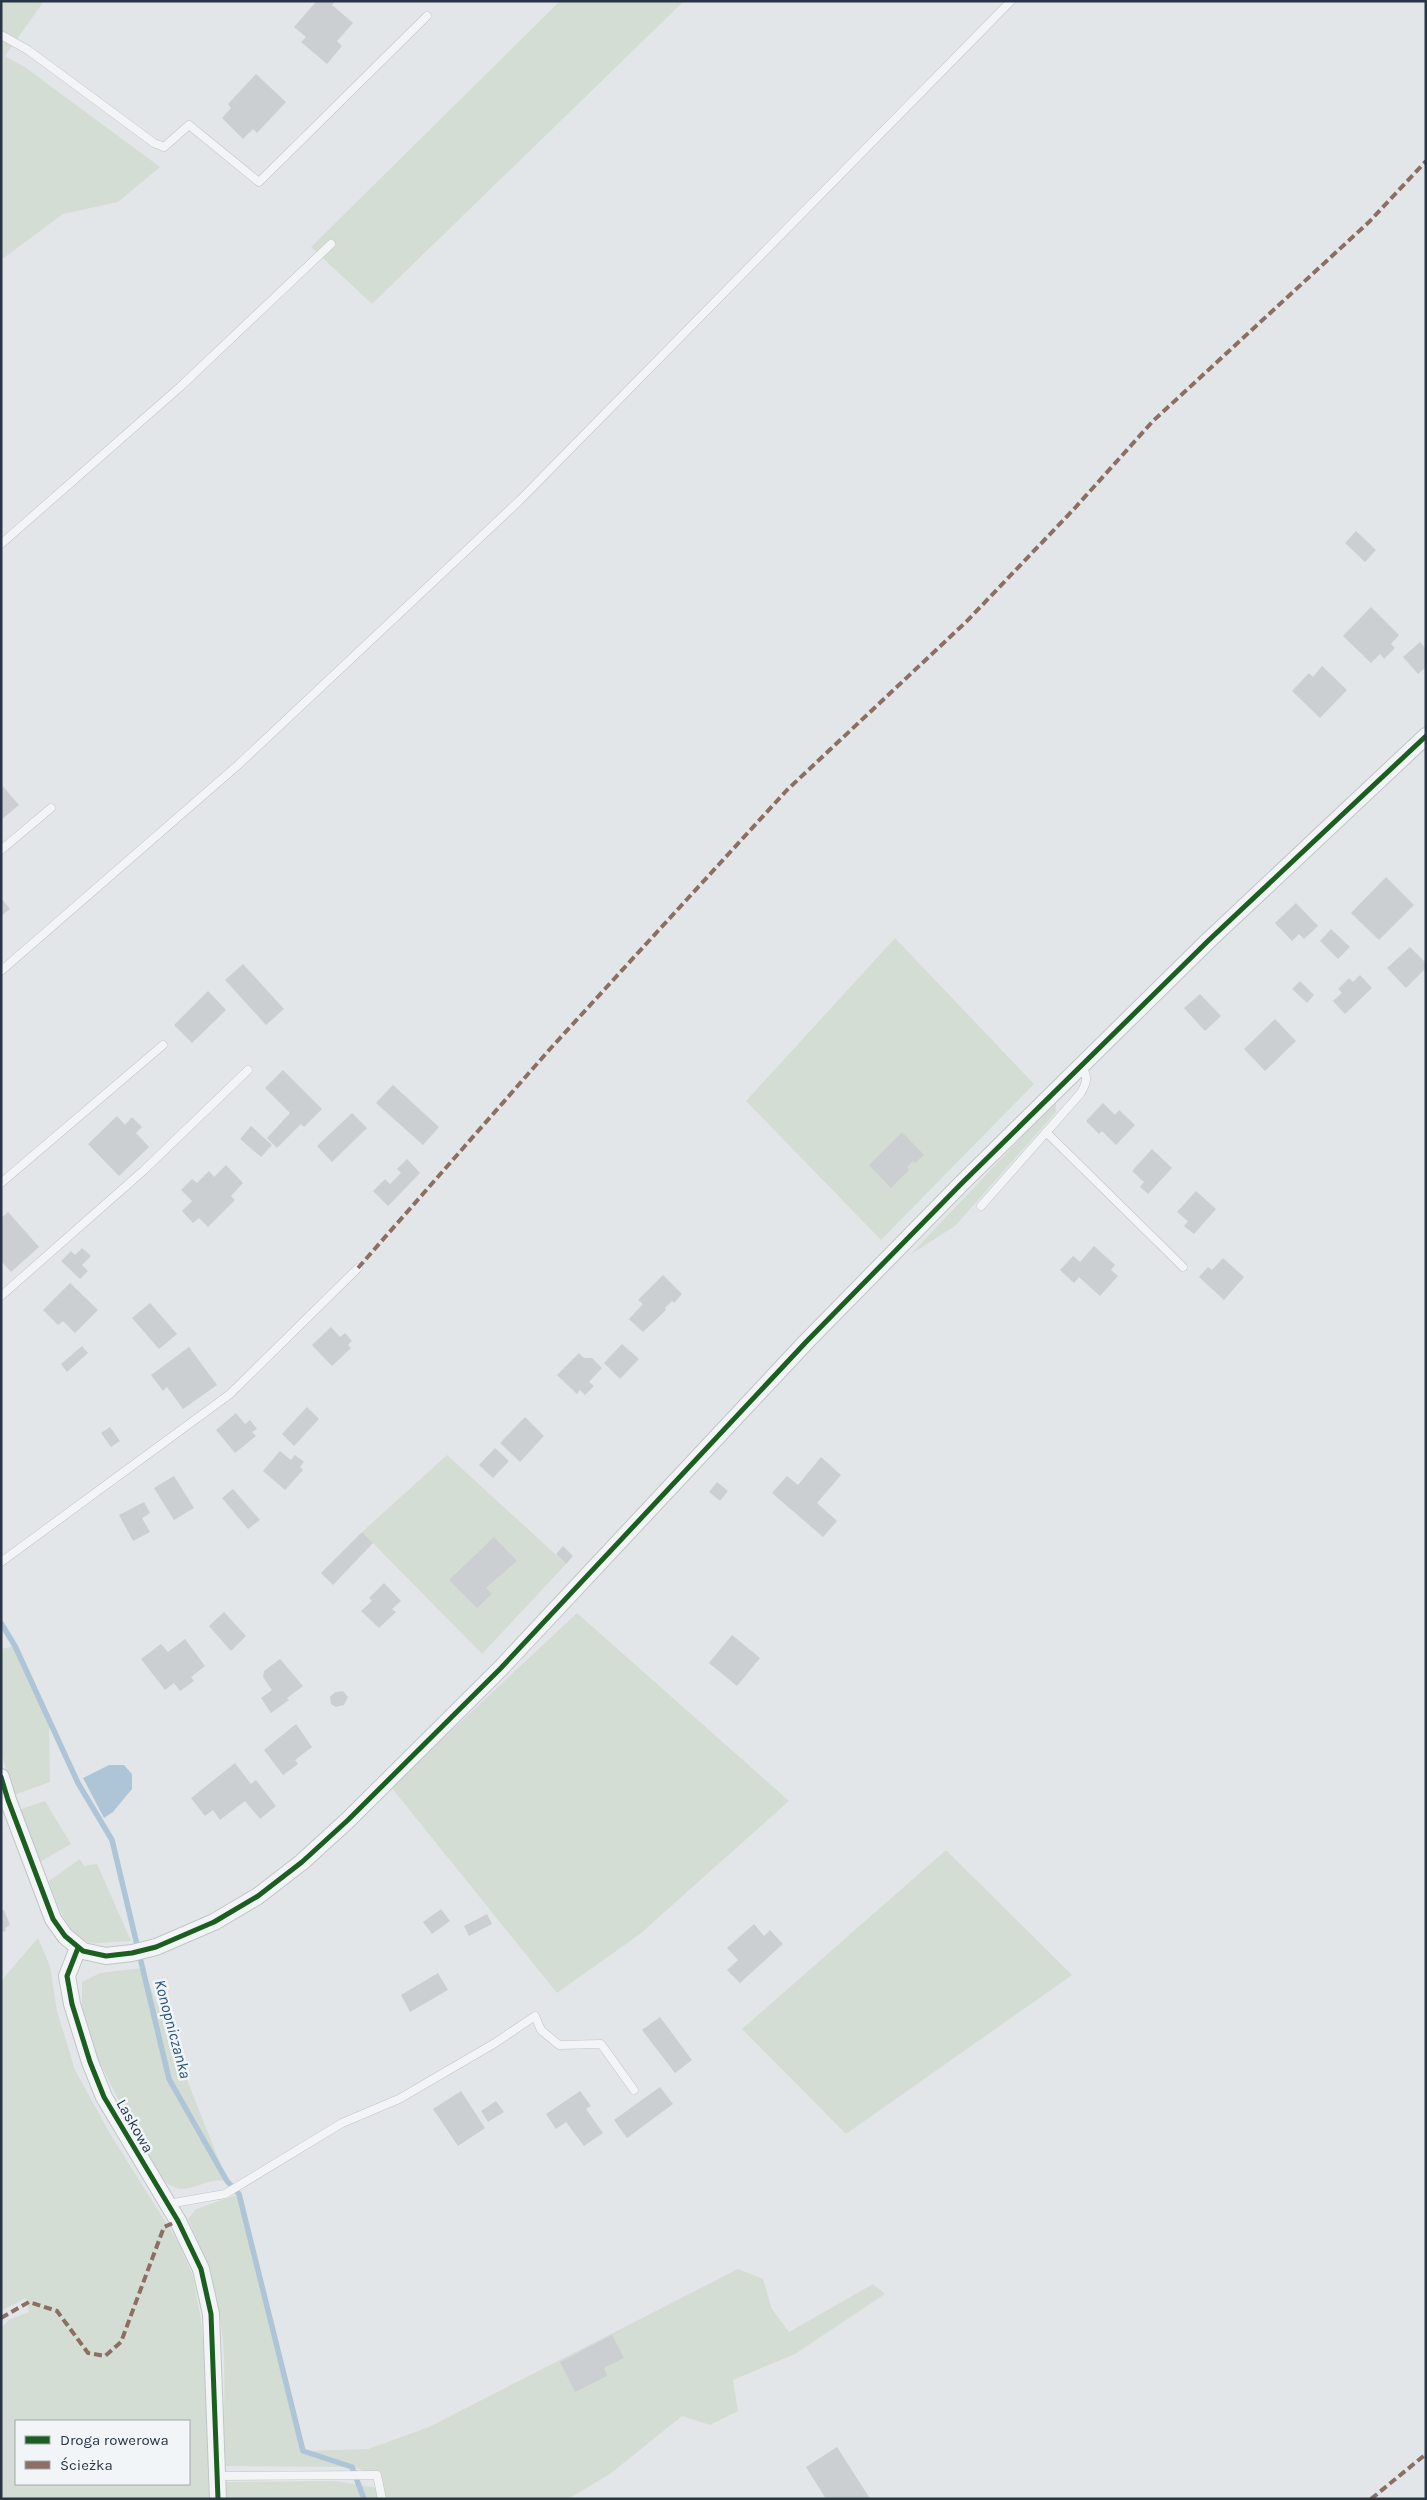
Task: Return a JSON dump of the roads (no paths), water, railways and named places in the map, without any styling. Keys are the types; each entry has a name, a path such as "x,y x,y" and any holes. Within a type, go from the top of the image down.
{"street":[{"path":"1,1777 24,1844 54,1919 65,1936 78,1948 90,1953 106,1956 132,1953 156,1947 214,1922 244,1905 295,1867 348,1820 526,1641 806,1342 962,1183 1209,940 1426,736"},
{"name":"Laskowa","path":"78,1948 67,1976 81,2035 104,2097 178,2222 201,2269 211,2314 218,2499"}],"lane":[{"path":"1,971 238,765 518,501 1011,1"},
{"path":"1,37 3,36 28,50 154,143 164,146 189,125 259,182 426,16"},
{"path":"1,544 172,394 331,244"},
{"path":"1,850 51,808"},
{"path":"1,1183 164,1045"},
{"path":"981,1206 1087,1083 1087,1074 1081,1066"},
{"path":"1,1296 143,1171 248,1070"},
{"path":"1046,1132 1182,1266"},
{"path":"1,1562 230,1394 358,1268"},
{"path":"166,2204 224,2194 246,2183 342,2123 398,2099 495,2043 535,2016 541,2030 559,2045 601,2044 634,2090"},
{"path":"218,2476 377,2475 382,2499"}],"water":[{"path":"109,1765 124,1765 132,1774 132,1789 113,1812 104,1818 83,1778"}],"waterway":[{"name":"Konopniczanka","path":"1,1623 15,1646 78,1783 112,1840 169,2079 227,2181 239,2194 303,2451 352,2467 364,2499"}]}
